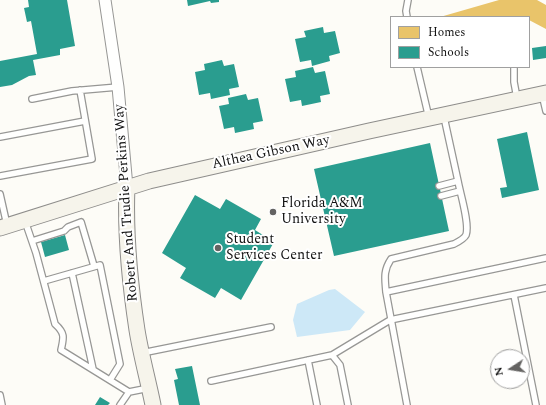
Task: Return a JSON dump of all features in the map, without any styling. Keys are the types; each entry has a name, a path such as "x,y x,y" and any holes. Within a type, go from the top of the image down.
{"street":[{"name":"Robert And Trudie Perkins Way","path":"105,0 118,87 127,187 126,212 133,297 142,353 153,405"},
{"name":"Althea Gibson Way","path":"3,227 127,187 200,168 544,94"}],"lane":[{"path":"407,16 408,0"},
{"path":"417,68 429,118"},
{"path":"514,68 514,82 517,100"},
{"path":"32,99 80,90 118,87"},
{"path":"0,176 92,159 80,90"},
{"path":"544,94 546,111"},
{"path":"408,405 390,320 384,275 386,266 391,259 454,244 466,236 467,226 444,115"},
{"path":"0,137 85,121"},
{"path":"439,186 458,181"},
{"path":"441,196 460,191"},
{"path":"0,194 3,227"},
{"path":"25,220 44,281 55,324 60,329 64,338 61,350 129,392 149,388"},
{"path":"32,241 64,231 68,227 81,222 94,266"},
{"path":"386,292 546,258"},
{"path":"44,281 100,265 120,364 110,380"},
{"path":"72,273 93,369"},
{"path":"211,381 332,355 390,320 546,288"},
{"path":"514,295 536,405"},
{"path":"142,353 271,327"},
{"path":"332,355 340,365 348,405"},
{"path":"308,360 317,405"},
{"path":"120,405 129,392"},
{"path":"0,395 2,405"}],"water":[{"path":"335,289 365,312 350,330 297,337 293,320 297,304 329,290"}],"building: Homes":[{"path":"499,0 537,0 546,5 546,29 530,21 530,16 443,16"}],"building: Schools":[{"path":"28,0 67,0 75,46 60,49 60,55 33,60 36,75 29,76 12,85 0,87 0,61 37,54 31,21 27,22 24,8 29,7"},
{"path":"187,0 219,0 219,2 211,3 210,1 188,6"},
{"path":"323,27 324,33 335,31 340,53 329,56 330,61 312,66 311,60 300,62 295,39 306,37 304,31"},
{"path":"546,46 546,58 533,60 532,48"},
{"path":"222,60 224,66 234,64 239,87 229,89 230,95 211,99 210,93 199,95 195,72 205,70 204,64"},
{"path":"313,67 315,73 325,71 330,94 320,96 321,102 302,106 301,100 290,102 285,79 296,77 295,71"},
{"path":"246,94 248,100 258,98 263,121 253,123 254,129 235,133 234,127 224,129 219,106 229,104 228,98"},
{"path":"527,132 539,190 502,198 500,188 507,187 497,139"},
{"path":"430,143 449,231 334,256 314,169"},
{"name":"Student Services Center","path":"195,195 220,209 226,199 261,219 255,230 274,242 241,300 221,288 215,298 180,278 186,268 162,253"},
{"path":"65,235 69,250 45,257 41,242"},
{"path":"192,366 200,405 179,405 174,380 178,379 175,369"},
{"path":"100,397 110,403 108,405 95,405"}],"place":[{"name":"Florida A&M University","path":"273,212"},
{"name":"Student Services Center","path":"218,248"}]}
